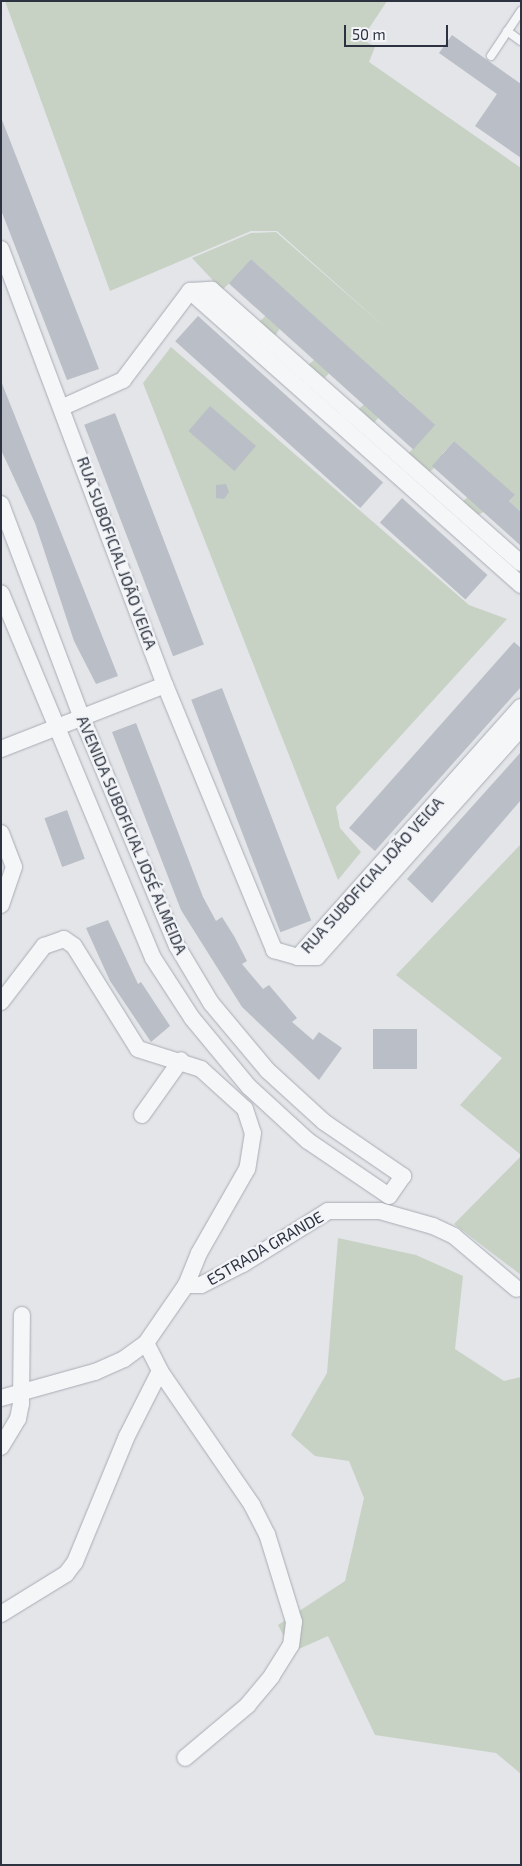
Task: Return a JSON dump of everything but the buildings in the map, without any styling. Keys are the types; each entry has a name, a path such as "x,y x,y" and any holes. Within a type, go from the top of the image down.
{"street":[{"name":"RUA SUBOFICIAL JOÃO VEIGA","path":"1,249 63,407 165,685 274,950 298,957 317,957 521,728"},
{"path":"190,291 212,290 521,563"},
{"path":"63,407 123,380 190,291"},
{"path":"190,291 521,585"},
{"name":"AVENIDA SUBOFICIAL JOSÉ ALMEIDA","path":"1,504 82,718 177,946 211,1003 267,1070 324,1122 403,1176 389,1196 308,1142 249,1087 192,1018 153,958 53,727 1,594"},
{"path":"1,749 53,727 82,718 165,685"},
{"name":"RUA SUBOFICIAL JOÃO VEIGA","path":"298,957 521,707"},
{"path":"1,833 14,867 1,905"},
{"path":"1,1002 44,946 64,939 74,946 138,1048 181,1060 201,1069 237,1100 253,1133 246,1169 199,1253 186,1285"},
{"path":"142,1115 181,1060"},
{"name":"ESTRADA GRANDE","path":"1,1398 23,1390 95,1372 146,1343 186,1285 201,1285 243,1264 313,1216 343,1209 380,1211 433,1226 454,1236 517,1289"},
{"path":"1,1447 18,1419 23,1390 22,1315"},
{"path":"146,1343 160,1371 252,1505 267,1534 294,1622 291,1645 272,1676 248,1705 184,1758"},
{"path":"1,1614 66,1574 75,1562 127,1436 160,1371"}],"lane":[{"path":"491,56 521,11"},
{"path":"507,31 521,40"}],"green space":[{"path":"5,1 387,1 362,39 375,47 369,62 521,168 521,512 509,501 515,495 478,515 462,502 475,491 465,451 454,441 442,454 447,458 428,473 407,455 435,425 424,416 419,421 406,410 410,402 399,392 374,423 359,409 371,398 355,365 360,358 349,348 325,378 307,366 321,354 284,322 275,336 258,323 273,309 257,276 262,269 251,259 240,272 245,277 236,277 222,290 192,258 251,233 276,232 387,329 277,231 251,231 110,291"},
{"path":"171,347 469,605 507,619 336,807 340,828 361,852 338,880 143,383"},
{"path":"521,844 521,1155 460,1105 502,1058 396,975"},
{"path":"521,1156 521,1275 454,1224"},
{"path":"338,1238 416,1255 463,1276 455,1349 504,1381 521,1377 521,1774 496,1753 375,1735 328,1636 292,1652 278,1625 345,1581 364,1498 349,1461 315,1456 291,1435 327,1373"}]}
